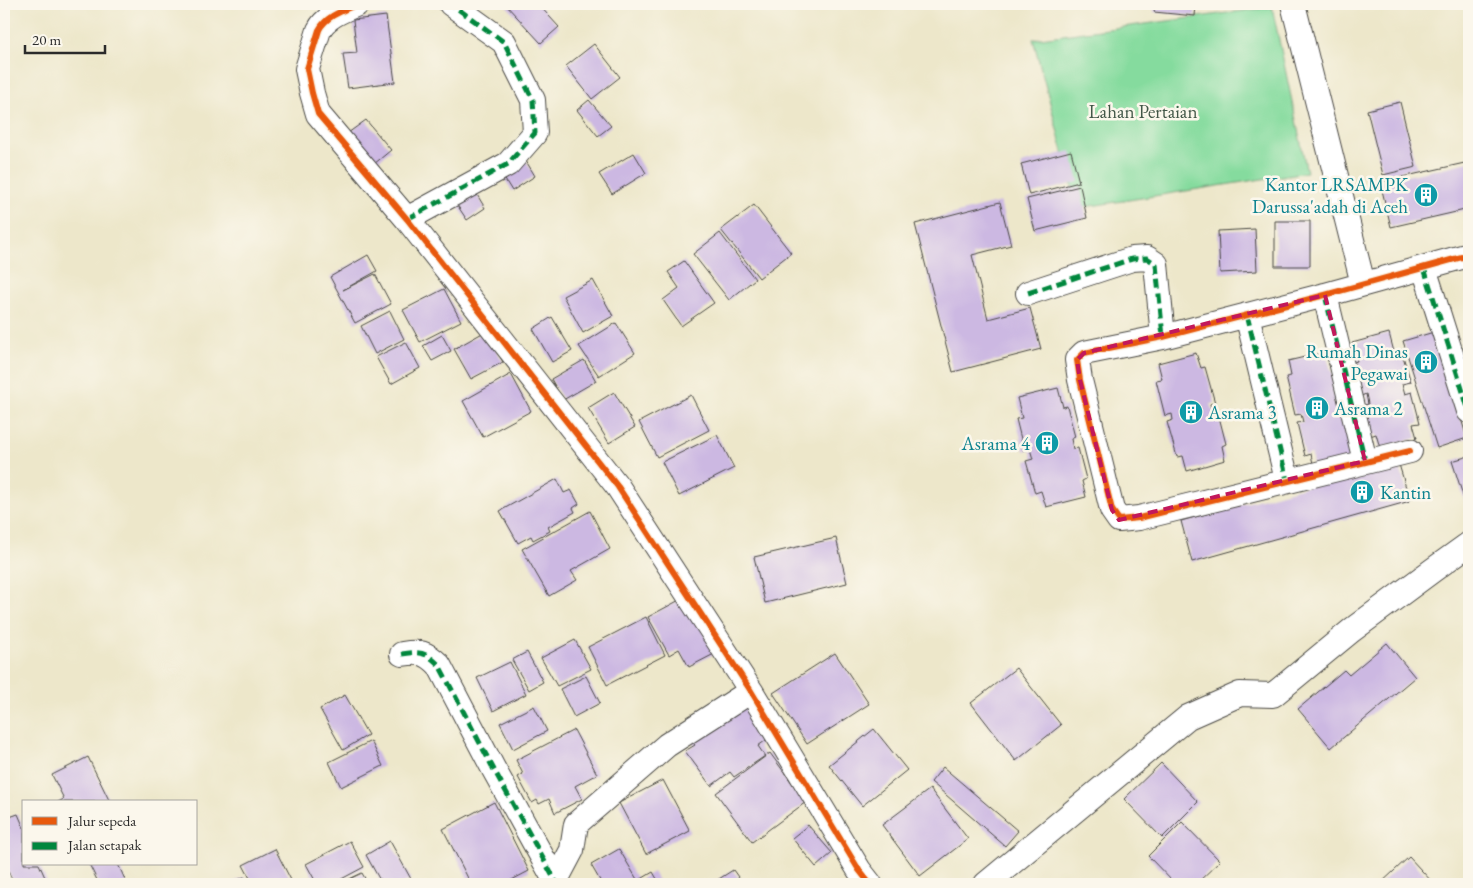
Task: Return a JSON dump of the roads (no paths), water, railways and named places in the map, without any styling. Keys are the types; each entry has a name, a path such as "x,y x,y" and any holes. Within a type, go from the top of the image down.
{"street":[{"path":"357,4 330,10 319,30 307,69 318,114 407,219 618,487 751,691 859,870 870,884"},
{"path":"407,219 508,164 535,133 533,100 504,42 450,4"},
{"path":"1293,4 1363,284"},
{"path":"1410,451 1139,518 1119,520 1112,510 1080,380 1077,360 1084,353 1163,337 1469,255"},
{"path":"1028,292 1132,259 1147,258 1156,264 1163,337"},
{"path":"1424,268 1469,411"},
{"path":"1325,295 1365,461"},
{"path":"1247,315 1287,480"},
{"path":"986,884 1188,717 1240,694 1273,695 1352,630 1469,544"},
{"path":"402,654 424,653 439,665 555,883"},
{"path":"555,883 572,850 576,824 667,745 751,691"}],"place":[{"name":"Kantor LRSAMPK Darussa'adah di Aceh","path":"1426,195"},
{"name":"Rumah Dinas Pegawai","path":"1426,362"},
{"name":"Asrama 2","path":"1317,408"},
{"name":"Asrama 3","path":"1191,412"},
{"name":"Asrama 4","path":"1047,443"},
{"name":"Kantin","path":"1362,492"}],"park label":[{"name":"Lahan Pertaian","path":"1143,111"}]}
